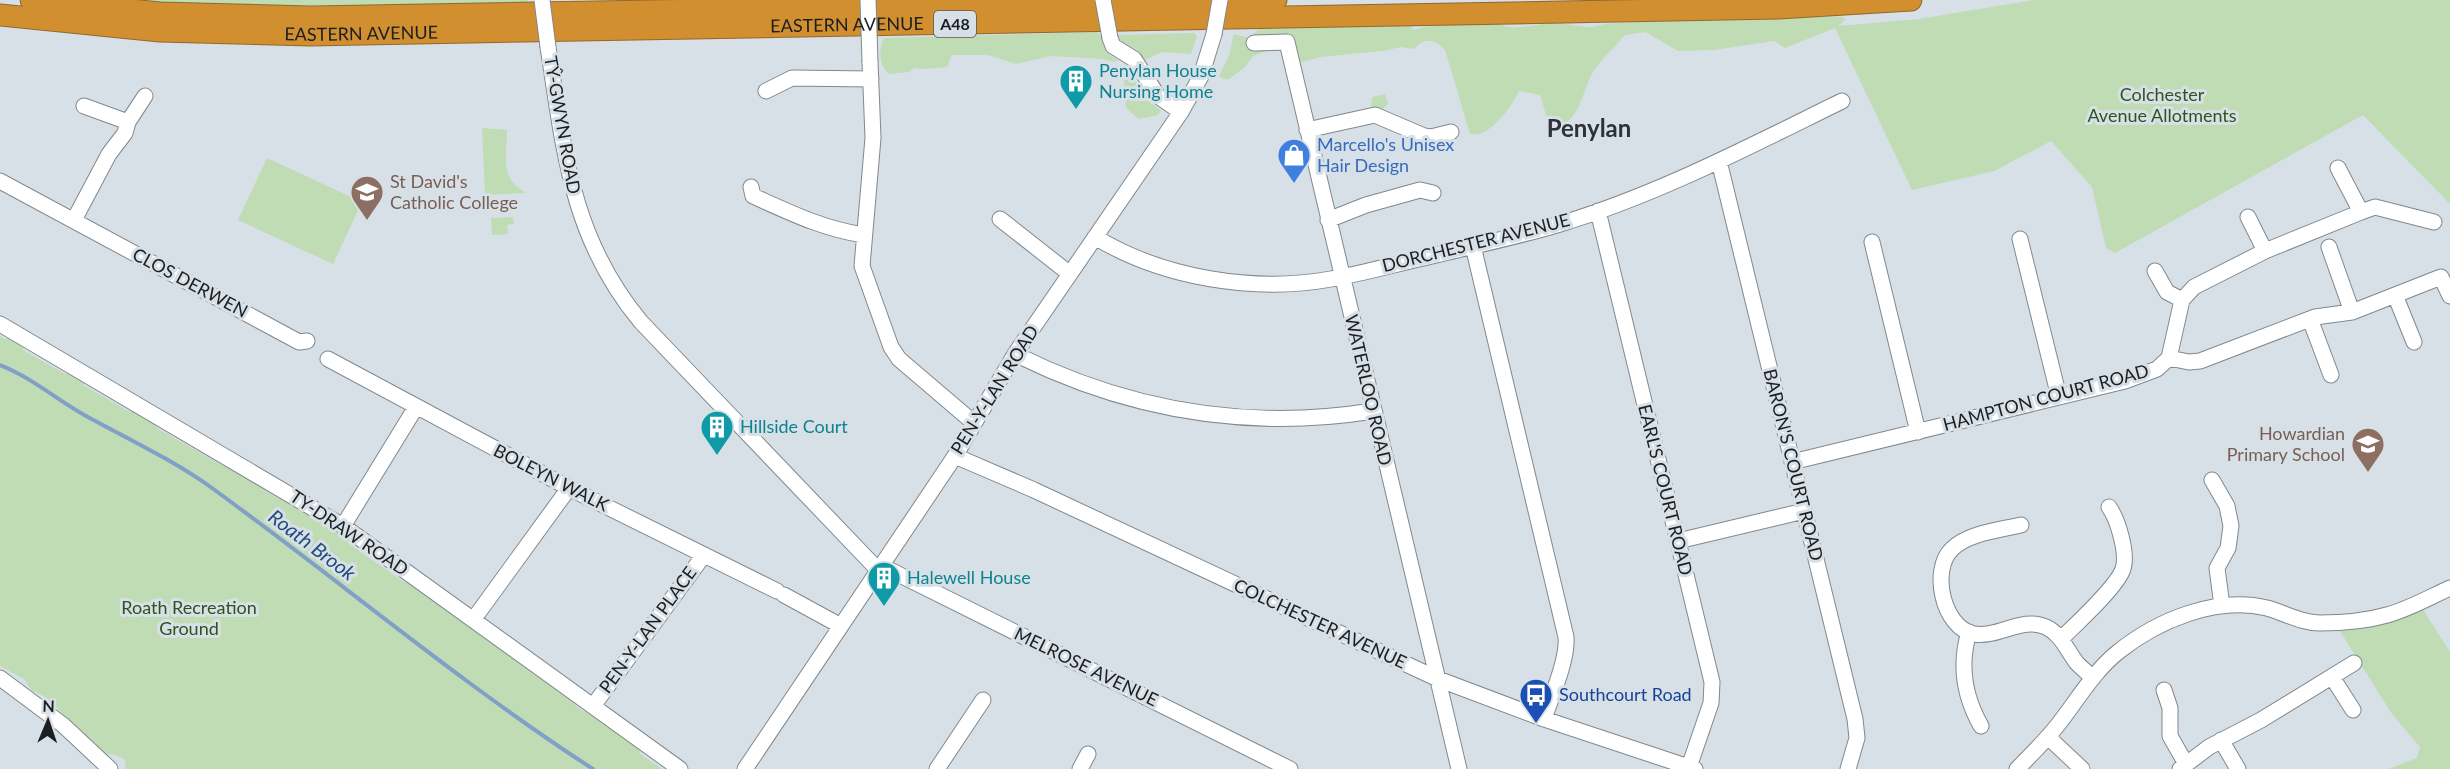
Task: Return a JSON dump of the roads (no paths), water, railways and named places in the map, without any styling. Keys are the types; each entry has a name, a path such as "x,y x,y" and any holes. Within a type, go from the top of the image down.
{"highway":[{"name":"EASTERN AVENUE","path":"31,0 160,13 311,17 1276,0"},
{"name":"EASTERN AVENUE","path":"0,15 148,30 310,35 1755,8 1911,0"}],"street":[{"name":"TŶ-GWYN ROAD","path":"542,0 571,184 584,226 610,278 641,322 880,568"},
{"path":"868,0 873,138 861,254 864,276 895,354 905,366 974,423"},
{"path":"1103,0 1113,46 1134,59 1158,96 1181,112"},
{"name":"PEN-Y-LAN ROAD","path":"745,769 955,456 1015,354 1181,112 1201,76 1214,34 1220,0"},
{"name":"WATERLOO ROAD","path":"1254,44 1287,42 1459,769"},
{"path":"766,91 792,78 871,79"},
{"path":"74,220 109,154 125,133 128,122 145,96"},
{"name":"DORCHESTER AVENUE","path":"1095,237 1141,259 1211,279 1283,283 1342,277 1560,224 1598,211 1719,161 1842,101"},
{"path":"84,106 128,122"},
{"path":"1307,130 1369,114 1380,116 1424,136 1431,137 1451,132"},
{"name":"BARON'S COURT ROAD","path":"1719,161 1857,729 1855,747 1848,769"},
{"path":"2338,168 2361,212"},
{"name":"CLOS DERWEN","path":"0,181 299,342 307,341"},
{"path":"751,188 753,196 813,224 863,236"},
{"path":"1328,220 1366,205 1420,190 1433,193"},
{"path":"2155,271 2167,292 2182,300 2201,282 2265,251 2375,207 2434,222"},
{"name":"EARL'S COURT ROAD","path":"1598,211 1713,694 1692,768"},
{"path":"2248,217 2265,251"},
{"path":"1000,219 1070,274"},
{"path":"2020,239 2059,397"},
{"path":"1872,242 1918,432"},
{"path":"1473,246 1566,637 1567,644 1544,719"},
{"path":"2329,247 2352,312"},
{"path":"2169,358 2189,362 2200,361 2310,319 2352,312 2441,277 2450,296"},
{"path":"2395,295 2414,342"},
{"name":"HAMPTON COURT ROAD","path":"1792,462 2146,374 2164,364 2169,358 2182,300"},
{"path":"2310,319 2331,375"},
{"name":"TY-DRAW ROAD","path":"0,324 343,526 680,769"},
{"path":"1015,354 1084,384 1126,399 1178,410 1244,418 1281,419 1373,411"},
{"name":"BOLEYN WALK","path":"328,359 569,488 781,593 841,626"},
{"path":"343,526 416,407"},
{"name":"COLCHESTER AVENUE","path":"955,456 1034,490 1438,679 1544,719 1692,768"},
{"path":"2212,480 2227,506 2231,526 2228,548 2217,568 2222,606"},
{"path":"473,620 569,488"},
{"path":"2061,639 2109,589 2122,570 2124,555 2117,518 2109,507"},
{"path":"1678,541 1804,511"},
{"path":"2021,525 1961,543 1946,555 1941,572 1946,606 1954,622 1969,632 1983,634 2034,624 2050,629 2061,639 2080,666 2093,678"},
{"name":"PEN-Y-LAN PLACE","path":"593,706 704,555"},
{"name":"MELROSE AVENUE","path":"880,568 1290,769"},
{"path":"2017,769 2048,737 2093,678 2118,652 2138,638 2184,616 2222,606 2266,608 2312,622 2348,622 2388,615 2450,588"},
{"path":"1969,632 1962,664 1972,710 1981,726"},
{"path":"2164,690 2170,708 2172,742 2183,767 2221,740 2261,720 2354,663"},
{"path":"2332,677 2353,710"},
{"path":"1,679 63,725 110,769"},
{"path":"937,769 983,700"},
{"path":"2048,737 2082,769"},
{"path":"2221,740 2238,769"},
{"path":"1080,769 1089,754"}],"waterway":[{"name":"Roath Brook","path":"0,365 86,416 166,459 212,488 495,702 593,769"}],"place":[{"name":"Penylan House Nursing Home","path":"1076,110"},
{"name":"Marcello's Unisex Hair Design","path":"1294,184"},
{"name":"St David's Catholic College","path":"367,221"},
{"name":"Hillside Court","path":"717,456"},
{"name":"Howardian Primary School","path":"2368,473"},
{"name":"Halewell House","path":"884,607"},
{"name":"Southcourt Road","path":"1536,724"}],"district":[{"name":"Penylan","path":"1589,129"}],"park label":[{"name":"Colchester Avenue Allotments","path":"2162,106"},
{"name":"Roath Recreation Ground","path":"189,618"}]}
